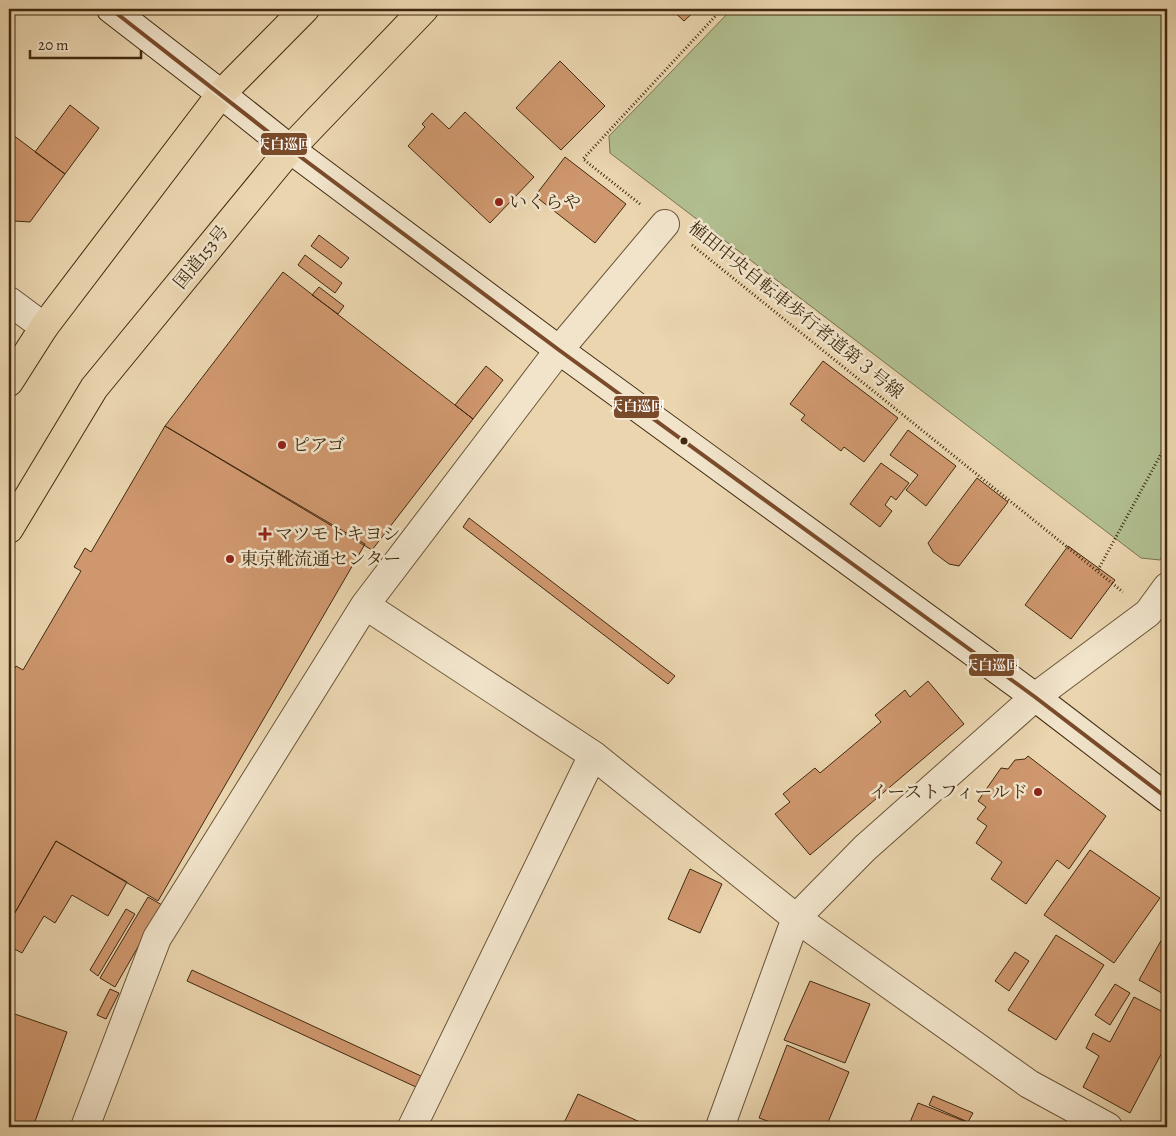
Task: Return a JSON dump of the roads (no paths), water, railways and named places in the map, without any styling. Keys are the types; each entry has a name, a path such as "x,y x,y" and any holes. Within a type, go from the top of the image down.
{"highway":[{"path":"9,382 44,327 221,94 305,9"},
{"name":"国道153号","path":"9,529 94,388 290,149 424,9"}],"street":[{"path":"111,9 290,149 560,350 1035,697 1167,798"},
{"path":"84,1127 158,938 365,605 560,350 665,224"},
{"path":"9,301 44,327"},
{"path":"720,1127 796,918 865,848 1035,697 1148,613 1167,587"},
{"path":"365,605 593,755 796,918 1029,1084 1108,1127"},
{"path":"412,1127 593,755"}],"place":[{"name":"いくらや","path":"499,202"},
{"name":"ピアゴ","path":"282,445"},
{"name":"マツモトキヨシ","path":"265,534"},
{"name":"東京靴流通センター","path":"230,559"},
{"name":"イーストフィールド","path":"1038,792"}]}
